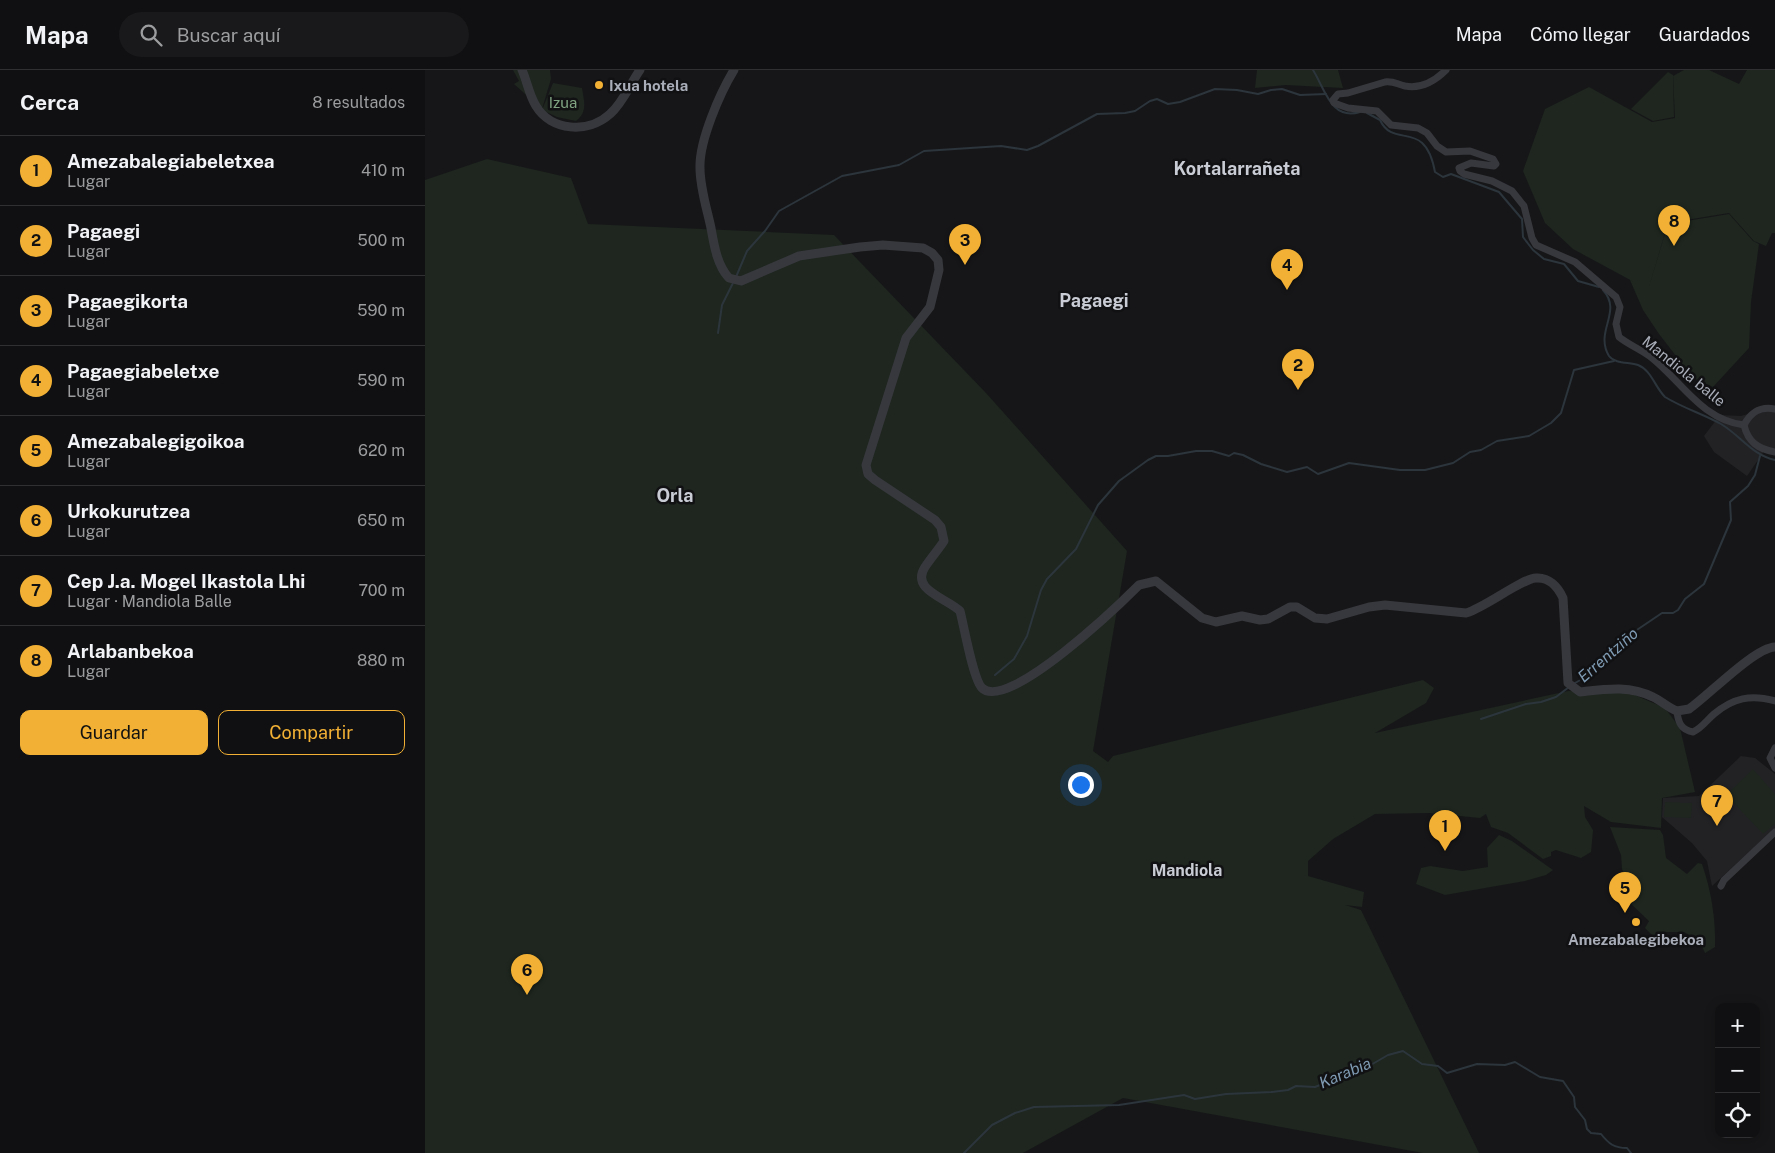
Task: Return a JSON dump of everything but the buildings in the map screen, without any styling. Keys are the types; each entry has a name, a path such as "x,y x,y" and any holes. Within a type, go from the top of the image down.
{"street":[{"path":"521,70 535,105 545,118 558,125 577,127 609,116 640,70"},
{"path":"734,70 712,118 700,160 701,177 714,244 720,265 729,278 741,281 799,256 860,246 883,245 923,248 932,253 938,260 939,270 930,308 906,338 866,465 868,474 875,480 935,520 941,527 944,541 925,568 921,576 922,582 928,590 952,603 960,611 978,682 987,691 997,692 1041,669 1064,653 1139,585 1156,581 1202,618 1216,622 1242,616 1260,620 1268,619 1290,607 1297,608 1315,618 1327,618 1369,606 1385,605 1466,612 1479,609 1536,578 1547,580 1559,589 1563,598 1568,683 1580,692 1624,688 1638,690 1677,711 1689,709 1757,654 1764,649 1775,647"},
{"name":"Mandiola balle","path":"1446,70 1437,79 1422,85 1409,86 1391,81 1385,82 1349,93 1338,94 1333,100 1334,103 1343,107 1377,111 1391,125 1418,128 1427,133 1437,146 1446,152 1470,151 1493,159 1496,164 1494,166 1464,164 1459,168 1459,171 1492,181 1512,191 1524,206 1532,238 1536,245 1575,262 1616,297 1620,306 1616,324 1619,337 1652,358 1683,391 1713,414 1744,425"},
{"path":"1775,409 1767,407 1756,411 1749,416 1744,425 1751,441 1758,447 1775,452"},
{"path":"1677,711 1680,724 1688,731 1693,732 1725,706 1738,699 1760,697 1775,701"},
{"path":"1775,748 1770,758 1775,768"},
{"path":"1721,886 1724,880 1775,832"}],"shaded area":[{"path":"1765,409 1775,412 1775,449 1767,447 1747,476 1714,452 1704,436 1720,415 1741,416"},
{"path":"1741,756 1755,758 1775,774 1775,828 1712,886 1707,861 1692,843 1662,817 1663,798 1699,796"}],"green space":[{"path":"513,70 550,70 551,79 542,109 514,84 519,81"},
{"path":"1257,70 1338,70 1343,88 1286,85 1255,88"},
{"path":"1684,70 1709,70 1739,84 1747,70 1775,70 1775,233 1772,233 1766,246 1754,241 1729,213 1668,223 1648,290 1668,224 1729,214 1753,241 1759,244 1751,302 1749,348 1713,387 1693,378 1659,334 1643,310 1630,280 1634,282 1573,249 1545,223 1523,171 1545,109 1589,87 1652,122 1675,118 1673,76"},
{"path":"1668,72 1673,75 1674,117 1653,121 1631,109"},
{"name":"Izua","path":"553,83 582,88 584,110 576,121 557,117 542,110"},
{"path":"487,159 571,178 588,224 834,235 986,393 1127,551 1093,751 1108,762 1113,756 1423,680 1434,688 1426,703 1375,733 1568,691 1630,693 1665,708 1680,728 1695,792 1662,798 1661,828 1611,822 1584,806 1585,817 1593,830 1591,852 1581,858 1556,850 1551,852 1551,856 1543,859 1508,833 1491,827 1486,814 1480,818 1429,813 1375,814 1333,839 1308,861 1308,876 1364,892 1362,907 1345,905 1361,910 1479,1153 1423,1153 1123,1098 1023,1153 425,1153 425,180"},
{"path":"1753,769 1775,794 1775,824 1763,834 1726,795"},
{"path":"1665,802 1692,803 1691,818 1664,817"},
{"path":"1610,827 1660,830 1663,835 1666,858 1687,874 1698,863 1702,864 1712,905 1715,947 1705,953 1699,940 1684,932 1663,932 1665,938 1659,942 1645,928 1649,921 1627,900 1631,892 1622,869 1621,855"},
{"path":"1499,835 1512,841 1553,870 1546,875 1525,881 1445,895 1416,884 1421,868 1430,866 1463,871 1488,867 1487,848"}],"waterway":[{"path":"1313,70 1325,94 1336,108 1350,114 1360,112"},
{"path":"736,277 747,251 765,231 779,211 842,176 899,165 924,151 1001,146 1027,150 1097,114 1135,111 1150,101 1157,99 1168,104 1180,102 1215,89 1237,90 1258,94 1282,89 1300,95 1326,94"},
{"path":"1367,113 1380,120 1386,129 1393,133 1417,139 1424,145 1430,155 1435,172 1443,177 1451,174 1499,192 1522,219 1523,237 1533,250 1544,259 1564,264 1578,281 1599,287"},
{"path":"718,333 722,305 734,281"},
{"path":"1603,290 1610,306 1605,347 1612,359 1642,367 1665,397 1721,424 1753,450 1775,460"},
{"name":"Pagaegi","path":"995,675 1014,659 1027,636 1041,590 1047,579 1076,549 1098,505 1119,481 1148,460 1156,456 1212,451 1229,456 1234,453 1243,455 1261,464 1287,472 1307,467 1318,474 1349,463 1400,470 1425,470 1453,463 1470,452 1481,450 1497,441 1529,436 1551,423 1561,413 1574,370 1614,361"},
{"name":"Errentziño","path":"1575,683 1593,673 1622,640 1662,613 1673,613 1678,610 1685,599 1704,584 1731,520 1730,502 1748,486 1755,475 1760,456"},
{"name":"Errentziño","path":"1481,719 1526,704 1556,697 1569,687"},
{"name":"Karabia","path":"964,1153 992,1125 1015,1113 1034,1107 1119,1105 1184,1095 1195,1099 1226,1094 1288,1090 1296,1086 1315,1087 1369,1066 1388,1055 1403,1051 1422,1064 1438,1066 1447,1073 1477,1064 1505,1065 1515,1062 1540,1077 1563,1081 1574,1097 1575,1107 1585,1120 1587,1129 1591,1133 1601,1134 1609,1143 1615,1146 1627,1148 1631,1153"}],"place":[{"name":"Ixua hotela","path":"599,85"},
{"name":"Arlabanbekoa","path":"1674,246"},
{"name":"Pagaegikorta","path":"965,265"},
{"name":"Pagaegiabeletxe","path":"1287,290"},
{"name":"Pagaegi","path":"1298,390"},
{"name":"Cep J.a. Mogel Ikastola Lhi","path":"1717,826"},
{"name":"Amezabalegiabeletxea","path":"1445,851"},
{"name":"Amezabalegigoikoa","path":"1625,913"},
{"name":"Amezabalegibekoa","path":"1636,922"},
{"name":"Urkokurutzea","path":"527,995"}],"district":[{"name":"Kortalarrañeta","path":"1237,168"},
{"name":"Pagaegi","path":"1094,300"},
{"name":"Orla","path":"675,495"},
{"name":"Mandiola","path":"1187,870"}]}
